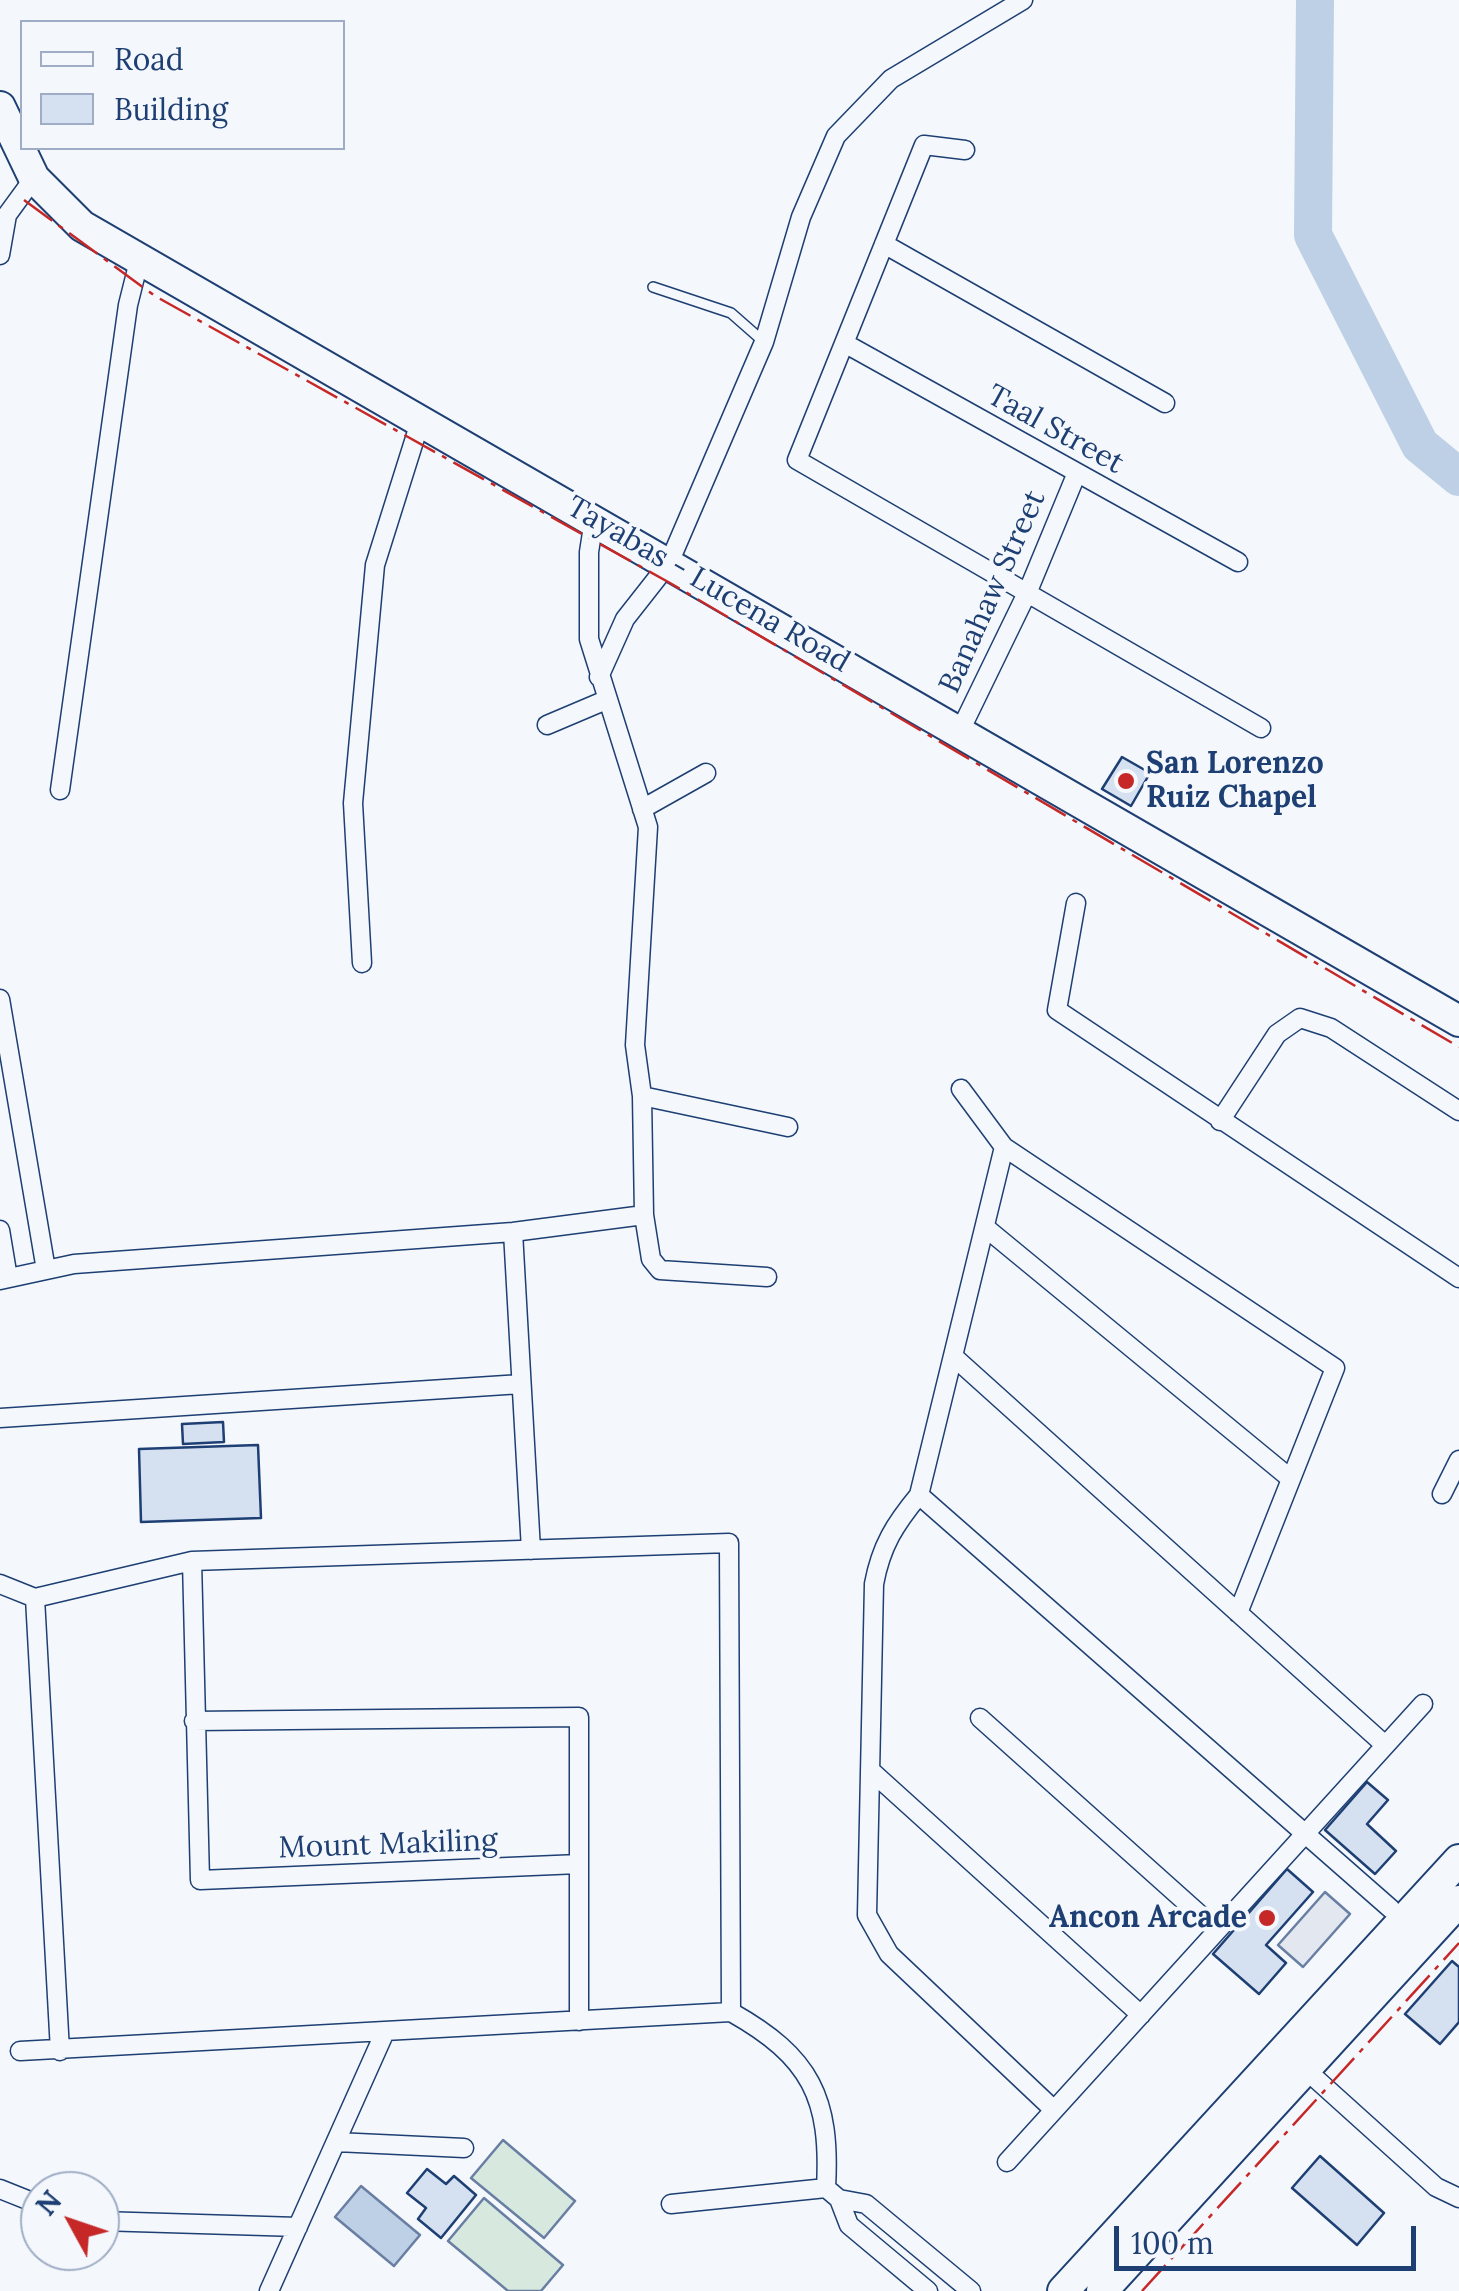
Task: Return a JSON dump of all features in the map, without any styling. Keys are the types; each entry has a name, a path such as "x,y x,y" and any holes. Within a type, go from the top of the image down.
{"main road":[{"name":"Tayabas - Lucena Road","path":"0,107 8,146 82,226 1459,1020"},
{"path":"1350,1999 1391,1909 1459,1834"},
{"path":"1102,2291 1305,2070 1350,1999 1459,1860"},
{"path":"1063,2291 1350,1999 1459,1901"},
{"path":"1350,1999 1437,1951 1459,1927"}],"street":[{"path":"599,677 624,619 669,563 764,342 801,217 836,136 891,79 1023,0"},
{"path":"964,150 924,145 797,460 1261,728"},
{"path":"0,255 7,215 34,178"},
{"path":"884,244 1166,403"},
{"path":"60,790 128,304 140,261"},
{"name":"Taal Street","path":"846,344 1238,562"},
{"path":"362,963 353,802 374,565 422,419"},
{"name":"Banahaw Street","path":"960,731 1028,590 1076,475"},
{"path":"594,520 589,638 648,827 635,1045 642,1096 644,1215 651,1259 660,1270 767,1277"},
{"path":"547,725 606,700"},
{"path":"642,808 706,772"},
{"path":"1076,903 1057,1010 1220,1121 1457,1271"},
{"path":"0,999 46,1270"},
{"path":"1220,1121 1277,1034 1300,1018 1331,1028 1459,1111"},
{"path":"961,1090 1004,1147 1335,1368 1238,1613"},
{"path":"642,1096 788,1128"},
{"path":"1004,1147 919,1495 892,1529 879,1556 874,1584 867,1915 876,1937 1054,2110"},
{"path":"0,1230 4,1279 74,1264 513,1232 644,1215"},
{"path":"986,1228 1291,1480"},
{"path":"513,1232 531,1550"},
{"path":"954,1357 1385,1746"},
{"path":"0,1418 521,1384"},
{"path":"1442,1494 1459,1460"},
{"path":"919,1495 1391,1909"},
{"path":"0,1584 34,1598 192,1561 730,1543 731,2012"},
{"path":"192,1561 194,1721 579,1717 579,2022"},
{"path":"34,1598 60,2051"},
{"path":"1007,2162 1422,1704"},
{"path":"980,1718 1217,1930"},
{"name":"Mount Makiling","path":"194,1721 200,1880 579,1864"},
{"path":"870,1770 1141,2014"},
{"path":"20,2051 731,2012 771,2035 814,2087 829,2134 833,2193 849,2225 928,2291"},
{"path":"269,2291 384,2034"},
{"path":"1305,2070 1436,2187 1459,2198"},
{"path":"336,2142 464,2148"},
{"path":"671,2204 833,2193 866,2204 972,2291"},
{"path":"120,2222 298,2227"}],"lane":[{"path":"653,287 731,313 764,342"}],"shaded area":[{"path":"1325,1892 1350,1914 1303,1967 1278,1945"},
{"path":"503,2140 575,2201 544,2238 471,2178"},
{"path":"484,2198 563,2265 541,2291 508,2291 448,2241"}],"water":[{"path":"361,2186 420,2235 394,2266 335,2217"}],"building":[{"name":"San Lorenzo Ruiz Chapel","path":"1122,757 1150,773 1131,806 1102,789"},
{"path":"223,1422 224,1442 183,1444 182,1424"},
{"path":"258,1445 261,1518 141,1522 139,1449"},
{"path":"1367,1782 1388,1800 1367,1824 1396,1851 1375,1874 1325,1830"},
{"name":"Ancon Arcade","path":"1287,1869 1313,1892 1266,1945 1286,1963 1259,1994 1213,1954"},
{"path":"1452,1961 1459,1967 1459,2022 1440,2044 1405,2014"},
{"path":"1320,2156 1384,2213 1357,2245 1292,2188"},
{"path":"427,2169 446,2184 454,2176 476,2195 441,2238 418,2219 426,2208 407,2193"}],"waterway":[{"path":"1315,0 1313,235 1420,445 1459,477"}],"power":[{"path":"24,200 155,296 670,583 1459,1047"},
{"path":"1142,2291 1459,1943"}],"place":[{"name":"San Lorenzo Ruiz Chapel","path":"1126,781"},
{"name":"Ancon Arcade","path":"1267,1918"}]}
